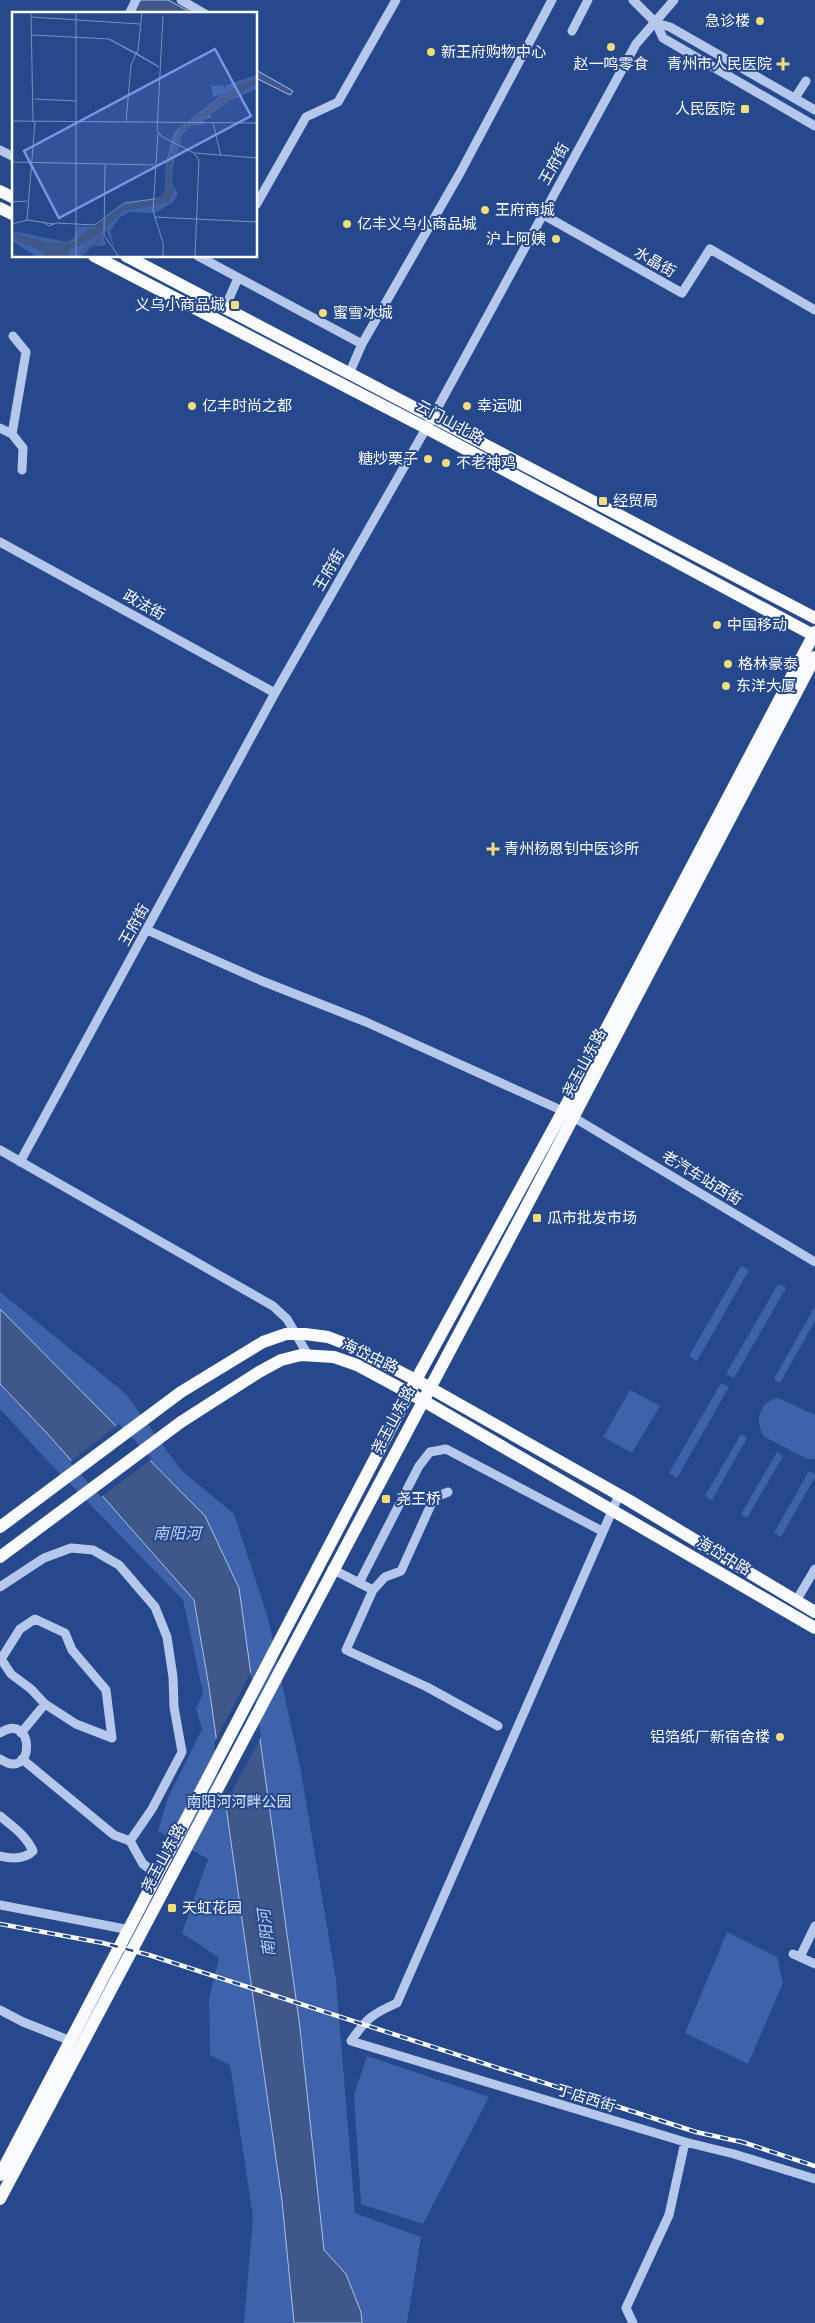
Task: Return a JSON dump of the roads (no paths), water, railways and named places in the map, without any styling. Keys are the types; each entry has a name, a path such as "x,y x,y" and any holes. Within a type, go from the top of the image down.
{"main road":[{"path":"0,191 12,197"},
{"path":"0,208 12,214"},
{"name":"云门山北路","path":"98,258 815,618"},
{"name":"云门山北路","path":"130,258 349,374 429,423 814,634"},
{"name":"尧王山东路","path":"0,2199 173,1860 326,1573 429,1388 814,634"},
{"name":"尧王山东路","path":"326,1573 416,1380 569,1115 815,657"},
{"name":"海岱中路","path":"0,1528 155,1410 245,1352 277,1336 297,1334 328,1337 346,1344 416,1380 620,1495 815,1612"},
{"name":"海岱中路","path":"4,1554 181,1422 259,1372 281,1360 324,1354 344,1359 410,1393 612,1508 815,1628"},
{"name":"尧王山东路","path":"0,2175 158,1875 173,1860"}],"street":[{"path":"129,12 136,0"},
{"path":"181,0 202,12"},
{"path":"258,201 306,117 338,102 396,0"},
{"path":"349,374 362,344 460,173 552,0"},
{"path":"572,31 588,0"},
{"path":"633,0 656,23 663,38 815,126"},
{"name":"王府街","path":"20,1162 275,693 429,423 636,44 674,0"},
{"path":"656,23 670,27 815,110"},
{"path":"795,98 806,81"},
{"path":"0,150 12,156"},
{"name":"水晶街","path":"542,214 682,292 710,249 815,310"},
{"path":"202,258 362,344"},
{"path":"225,308 238,278"},
{"path":"12,434 26,352 13,336"},
{"path":"0,428 12,434 23,448 22,470"},
{"name":"政法街","path":"0,542 275,693"},
{"name":"老汽车站西街","path":"147,930 262,981 366,1022 569,1115 815,1262"},
{"path":"0,1150 273,1306 287,1319 308,1355"},
{"path":"359,1583 419,1466 430,1452 446,1449 602,1531 620,1495"},
{"path":"448,1492 434,1498 401,1572 385,1577 372,1590 346,1650 427,1687 498,1726"},
{"name":"丁店西街","path":"602,1531 450,1885 397,2003 375,2012 362,2025 351,2041 815,2179"},
{"path":"0,1587 44,1558 71,1548 93,1550 119,1565 155,1607 167,1637 174,1678 174,1707 182,1752 152,1809 130,1841"},
{"path":"796,1601 815,1569"},
{"path":"326,1573 359,1583 372,1590"},
{"path":"35,1619 65,1633 72,1650 106,1690 112,1738 76,1724 45,1704 31,1689 11,1674 1,1659 20,1629 35,1619"},
{"path":"21,1733 45,1704"},
{"path":"0,1734 12,1729 21,1733 28,1747 22,1759 11,1764 1,1761"},
{"path":"22,1759 114,1835 130,1841 143,1864 158,1875"},
{"path":"0,1816 30,1843 33,1851 28,1856 12,1859 0,1856"},
{"path":"0,1905 130,1930"},
{"path":"815,1926 797,1956 815,1964"},
{"path":"0,2010 23,2022 71,2041"},
{"path":"633,2323 626,2308 669,2215 686,2142"}],"water":[{"path":"139,0 168,0 190,12 132,12"},
{"path":"258,71 293,91 290,95 258,79"},
{"name":"南阳河","path":"0,1309 205,1516 239,1588 300,2028 324,2250 346,2274 361,2312 362,2323 294,2323 282,2201 209,1687 194,1600 46,1432 0,1384"}],"railway":[{"path":"0,1924 103,1943 149,1955 696,2132 746,2143"},
{"path":"739,2141 815,2166"}],"place":[{"name":"急诊楼","path":"760,21"},
{"name":"赵一鸣零食","path":"611,47"},
{"name":"新王府购物中心","path":"431,52"},
{"name":"青州市人民医院","path":"783,64"},
{"name":"人民医院","path":"745,109"},
{"name":"王府商城","path":"485,210"},
{"name":"亿丰义乌小商品城","path":"347,224"},
{"name":"沪上阿姨","path":"556,239"},
{"name":"义乌小商品城","path":"235,305"},
{"name":"蜜雪冰城","path":"323,313"},
{"name":"亿丰时尚之都","path":"192,406"},
{"name":"幸运咖","path":"467,406"},
{"name":"糖炒栗子","path":"428,459"},
{"name":"不老神鸡","path":"446,463"},
{"name":"经贸局","path":"603,501"},
{"name":"中国移动","path":"717,625"},
{"name":"格林豪泰","path":"728,664"},
{"name":"东洋大厦","path":"726,686"},
{"name":"青州杨恩钊中医诊所","path":"493,849"},
{"name":"瓜市批发市场","path":"537,1218"},
{"name":"尧王桥","path":"386,1499"},
{"name":"铝箔纸厂新宿舍楼","path":"780,1737"},
{"name":"天虹花园","path":"172,1908"}],"park label":[{"name":"南阳河河畔公园","path":"239,1802"}]}
